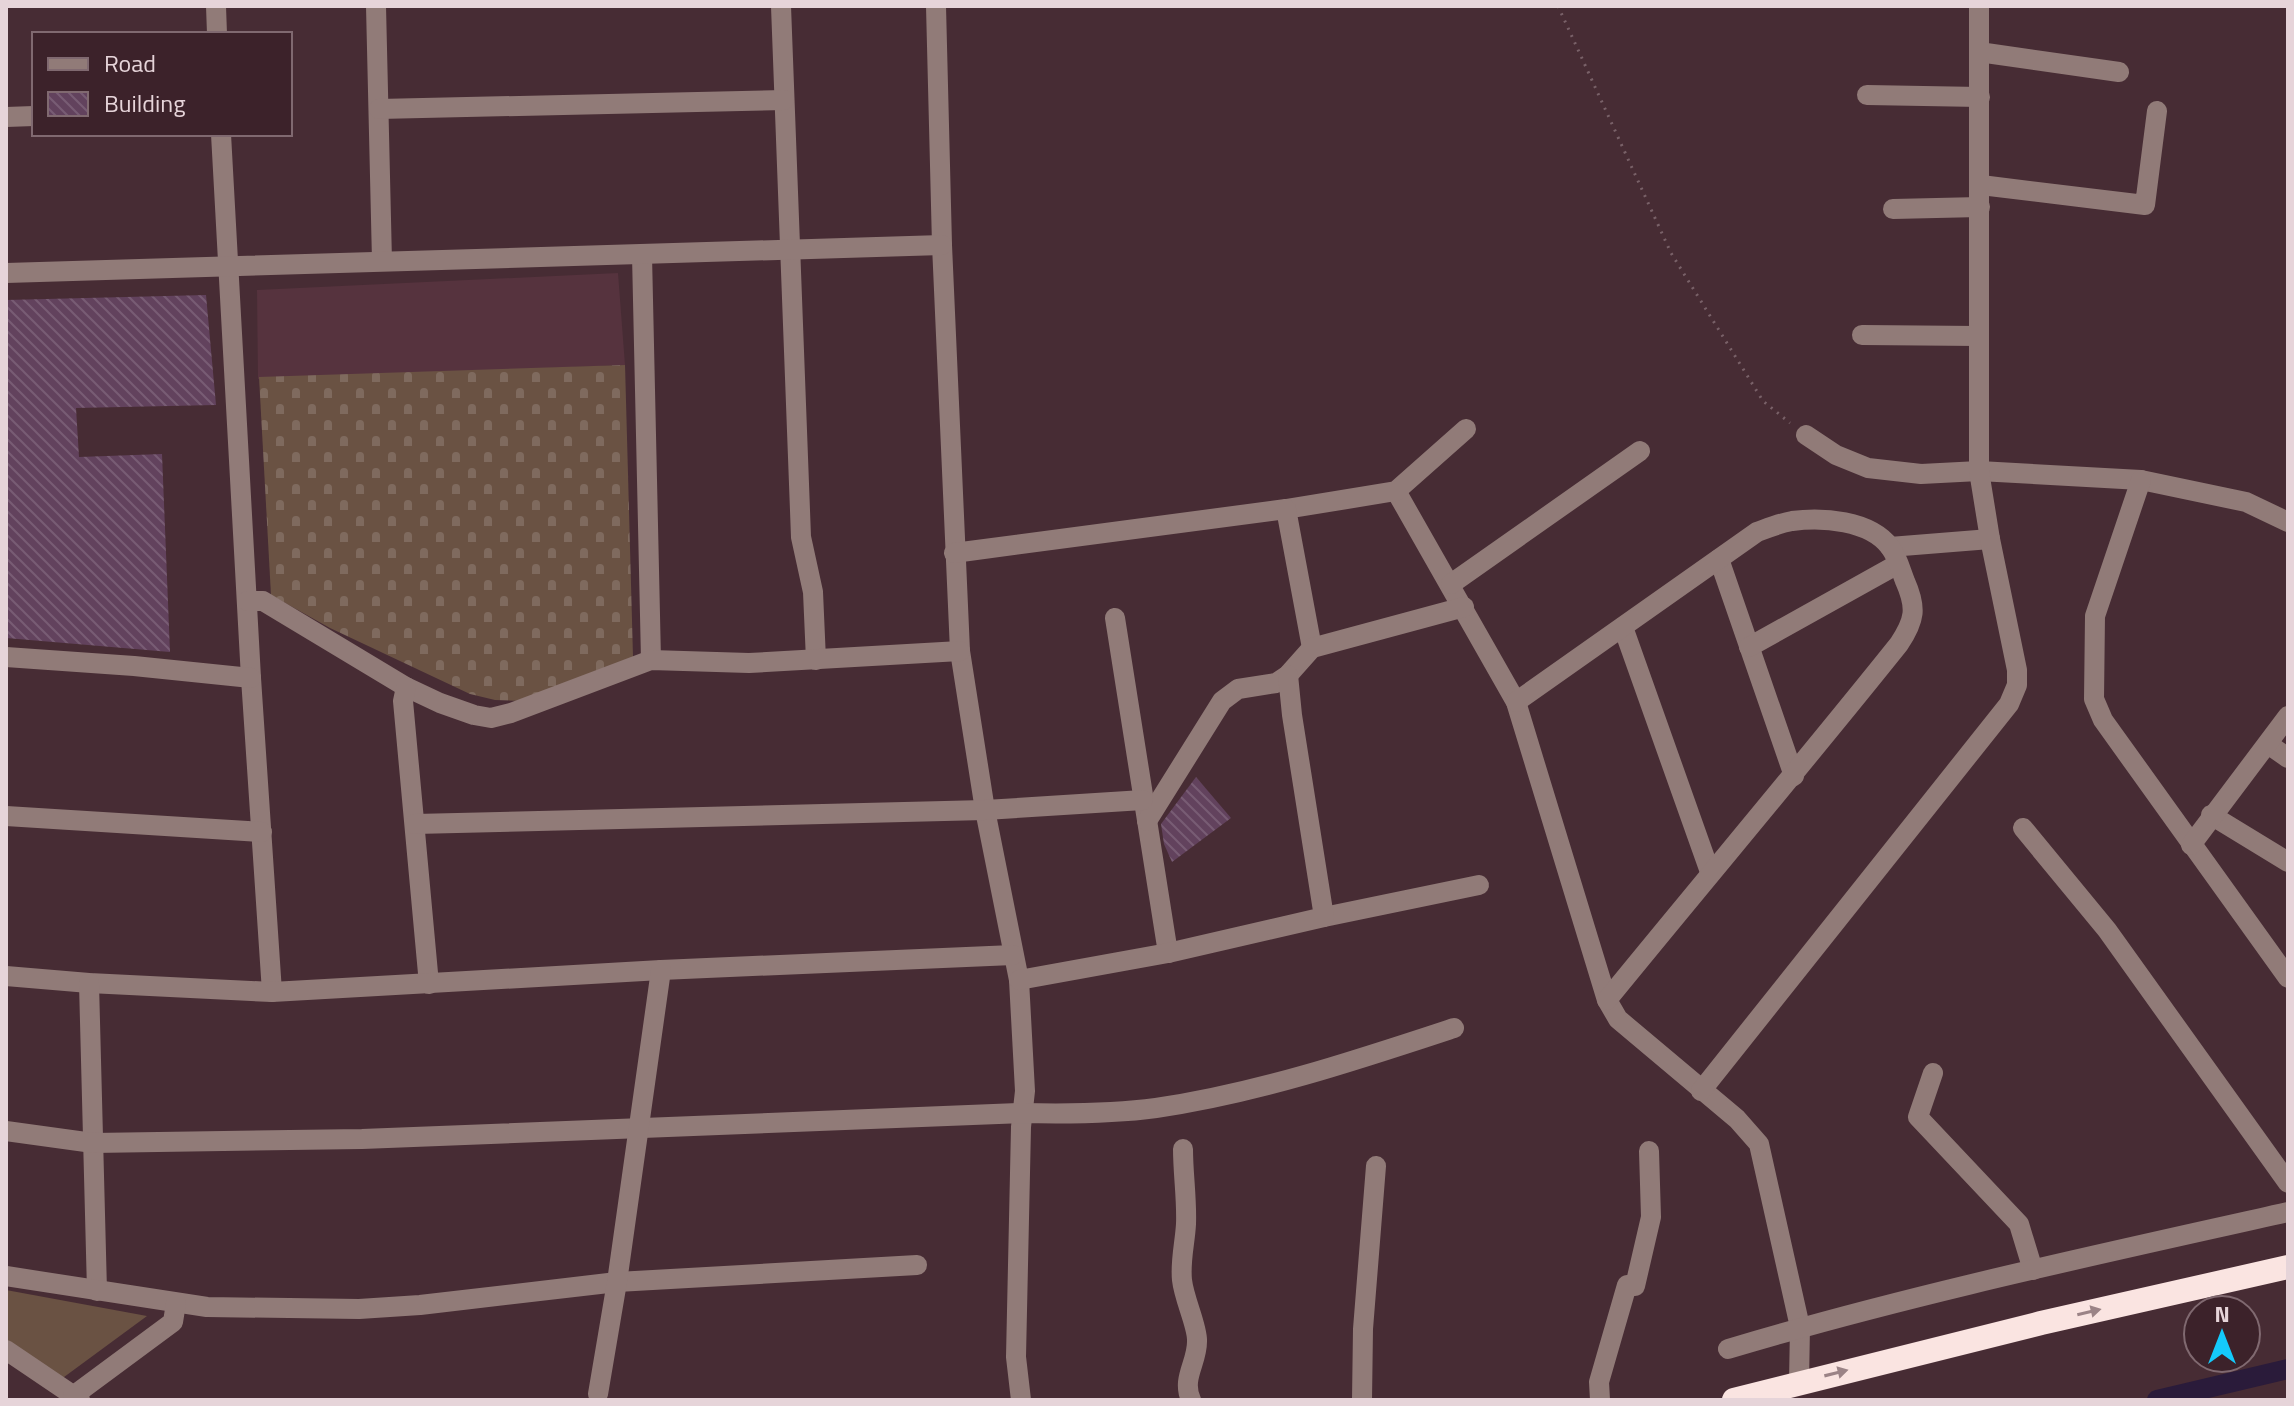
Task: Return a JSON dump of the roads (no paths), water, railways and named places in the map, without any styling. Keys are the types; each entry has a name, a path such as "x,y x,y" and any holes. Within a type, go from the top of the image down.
{"highway":[{"path":"1734,1400 2041,1323 2288,1267"}],"street":[{"path":"216,6 217,32"},
{"path":"376,6 382,261"},
{"path":"781,6 801,537 813,592 816,660"},
{"path":"936,6 942,245 960,651 985,810 1019,980 1025,1091 1021,1113 1016,1357 1021,1400"},
{"path":"1701,1091 2009,704 2017,685 2017,670 1979,471 1979,6"},
{"path":"1979,52 2119,72"},
{"path":"1867,95 1980,97"},
{"path":"379,109 784,100"},
{"path":"1981,185 2145,205 2157,111"},
{"path":"6,117 32,116"},
{"path":"221,136 272,992"},
{"path":"1893,209 1980,207"},
{"path":"6,273 942,245"},
{"path":"642,255 651,660"},
{"path":"1862,335 1978,336"},
{"path":"954,553 1286,509 1396,491 1466,429"},
{"path":"1806,435 1836,455 1868,468 1921,474 1979,471 2141,480 2246,502 2288,522"},
{"path":"1451,584 1640,451"},
{"path":"2141,480 2095,616 2094,699 2103,720 2288,978"},
{"path":"1396,491 1516,702 1607,1000 1618,1019 1737,1119 1759,1144 1800,1327 1799,1382"},
{"path":"1286,509 1312,648"},
{"path":"1516,702 1757,532 1789,521 1841,522 1858,526 1894,555 1910,592 1912,625 1794,776 1710,872 1607,1000"},
{"path":"1749,647 1894,555 1990,539"},
{"path":"1719,559 1794,776"},
{"path":"247,601 263,601 406,687 440,703 491,718 651,660 672,663 816,660 960,651"},
{"path":"1147,821 1225,697 1238,689 1276,683 1288,675 1312,648 1464,607"},
{"path":"1115,618 1168,953"},
{"path":"1623,627 1710,872"},
{"path":"6,657 251,678"},
{"path":"1288,675 1324,917"},
{"path":"406,687 403,701 429,984"},
{"path":"2191,845 2288,716"},
{"path":"2268,744 2288,758"},
{"path":"415,824 985,810 1143,800"},
{"path":"2211,815 2288,862"},
{"path":"6,816 262,832"},
{"path":"2023,828 2107,930 2288,1183"},
{"path":"1019,980 1168,953 1479,885"},
{"path":"6,976 272,992 661,970 1013,955"},
{"path":"598,1394 661,970"},
{"path":"89,983 97,1291"},
{"path":"6,1131 93,1143 346,1140 1021,1113 1071,1114 1156,1108 1348,1063 1454,1028"},
{"path":"1933,1073 1918,1117 2019,1224 2033,1270"},
{"path":"1183,1149 1186,1227 1181,1259 1182,1281 1198,1337 1196,1355 1187,1381 1191,1400"},
{"path":"1600,1400 1599,1382 1627,1285 1635,1286 1651,1217 1649,1151"},
{"path":"1362,1400 1363,1329 1376,1166"},
{"path":"1728,1349 1800,1327 2288,1212"},
{"path":"6,1276 207,1307 359,1309 617,1282 917,1265"},
{"path":"6,1350 76,1398 173,1322 176,1303"}],"waterway":[{"path":"2157,1400 2288,1369"}]}
